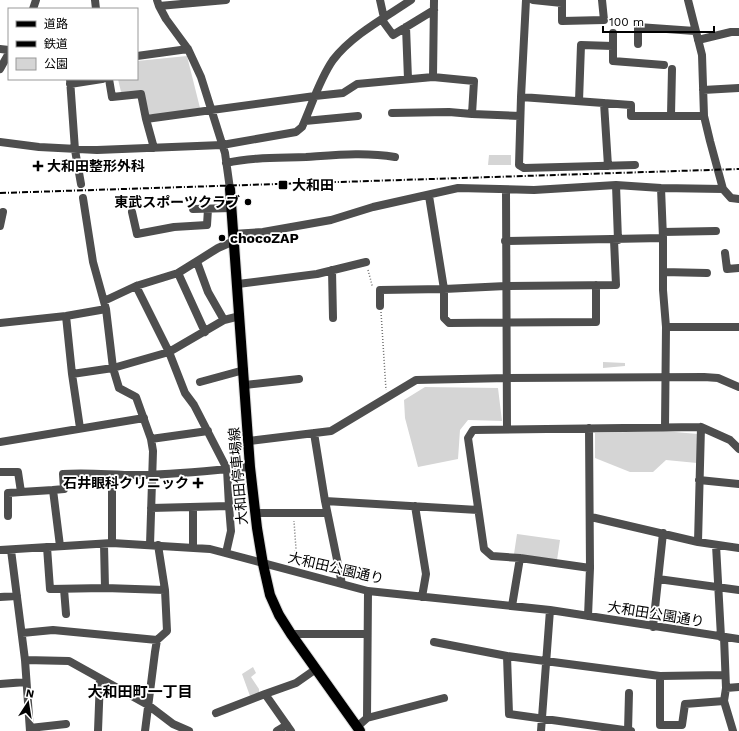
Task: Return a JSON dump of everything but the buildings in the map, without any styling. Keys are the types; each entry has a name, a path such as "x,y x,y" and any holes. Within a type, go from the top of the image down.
{"main road":[{"name":"大和田停車場線","path":"230,189 250,467 255,513 263,564 270,595 291,634 359,729"}],"street":[{"path":"158,3 225,0"},
{"path":"380,0 383,19 393,35 434,10"},
{"path":"0,142 75,150 154,148 222,145 296,132 302,127 328,69 340,53 360,35 411,0"},
{"path":"433,78 434,0"},
{"path":"526,0 519,165 524,168 635,165"},
{"path":"533,0 562,2 562,21 604,20 602,0"},
{"path":"688,0 702,55 704,116 723,189 731,198 739,199"},
{"path":"158,3 188,49 201,77 222,145 230,189"},
{"path":"406,26 408,79"},
{"path":"638,44 638,26 695,31"},
{"path":"698,40 731,32 739,32"},
{"path":"613,33 613,61 664,65"},
{"path":"579,101 581,45 613,46"},
{"path":"138,56 188,49"},
{"path":"0,69 8,55"},
{"path":"671,115 672,69"},
{"path":"146,119 212,109 343,93 357,84 433,78 474,81 472,114"},
{"path":"81,184 75,150 70,81 86,80"},
{"path":"109,80 112,97 141,94 154,148"},
{"path":"703,90 739,88"},
{"path":"521,97 631,105 632,116 704,116"},
{"path":"604,104 608,166"},
{"path":"392,113 449,112 520,116"},
{"path":"305,121 358,116"},
{"path":"226,163 243,159 342,155 376,154 395,157"},
{"path":"104,301 136,286 178,273 234,238 331,220 373,207 429,196 458,188 534,190 616,185 661,188 723,189"},
{"path":"380,306 380,290 506,286 616,285 616,185"},
{"path":"661,188 666,327 664,427"},
{"path":"506,190 505,241 508,378 507,429"},
{"path":"429,196 444,289 444,318 448,324 596,322 596,285"},
{"path":"83,198 93,262 106,309 113,368 119,388 136,397 151,439 153,450 151,508 154,545 165,590 167,631 158,640 155,652 145,731"},
{"path":"193,209 232,208"},
{"path":"132,212 137,234 174,228 207,225 208,209"},
{"path":"0,226 3,212"},
{"path":"505,241 616,240 716,231"},
{"path":"725,253 727,269 739,268"},
{"path":"197,262 208,292 224,320"},
{"path":"238,284 317,274 366,262"},
{"path":"332,270 334,318"},
{"path":"663,272 707,273"},
{"path":"178,273 206,332"},
{"path":"136,286 169,352 185,393 194,405 227,469 232,531 226,553"},
{"path":"0,323 66,316 106,309"},
{"path":"66,316 72,374 80,428"},
{"path":"72,374 113,368 169,352 206,332 224,320 240,316"},
{"path":"666,327 739,327"},
{"path":"200,382 244,370"},
{"path":"249,441 331,431 416,380 665,376 718,378 739,387"},
{"path":"245,385 298,379"},
{"path":"0,442 144,418"},
{"path":"698,542 701,427"},
{"path":"590,568 520,558 492,556 484,549 468,438 473,430 701,427 730,440 739,449"},
{"path":"588,616 591,517 590,428"},
{"path":"151,439 208,431"},
{"path":"314,433 327,513 342,584"},
{"path":"8,516 8,493 64,489 63,474 153,475 250,467"},
{"path":"0,472 18,472 21,492"},
{"path":"105,588 112,475"},
{"path":"699,480 739,484"},
{"path":"52,490 60,546"},
{"path":"325,501 478,510"},
{"path":"151,508 229,506"},
{"path":"415,506 426,574 422,596"},
{"path":"193,507 193,547"},
{"path":"255,513 327,513"},
{"path":"591,517 698,542 739,548"},
{"path":"653,627 662,533"},
{"name":"大和田公園通り","path":"0,550 108,543 210,549 368,591 550,610 739,640"},
{"path":"716,545 717,587 726,688 724,701 733,731"},
{"path":"47,547 50,589 105,588 165,590"},
{"path":"11,550 25,660 30,729 66,724"},
{"path":"512,606 520,558"},
{"path":"658,579 739,590"},
{"path":"64,589 66,614"},
{"path":"359,729 367,718 368,591"},
{"path":"0,597 16,596"},
{"path":"542,731 550,610"},
{"path":"22,633 53,630 158,640"},
{"path":"291,634 367,634"},
{"path":"434,642 507,656 660,676 724,675"},
{"path":"507,656 509,714 543,718 592,728 631,731"},
{"path":"25,660 69,661 148,705 173,724 189,731"},
{"path":"216,713 296,683 316,669"},
{"path":"660,676 660,726 682,725 685,704 724,701"},
{"path":"98,731 100,679"},
{"path":"0,684 26,682"},
{"path":"726,688 739,686"},
{"path":"628,731 629,693"},
{"path":"265,694 289,728 277,731"},
{"path":"367,718 444,698"}],"path":[{"path":"366,262 372,285 380,290"},
{"path":"380,306 386,398"},
{"path":"290,571 296,549 294,513"}],"green space":[{"path":"187,56 200,108 161,114 146,114 142,94 121,92 118,80 138,80 138,61"},
{"path":"489,155 511,155 511,165 488,165"},
{"path":"603,362 625,363 625,366 603,368"},
{"path":"425,387 498,388 502,421 468,420 460,430 458,459 418,467 405,418 404,400"},
{"path":"663,431 698,434 697,463 666,460 653,472 630,472 595,458 595,433"},
{"path":"517,534 560,540 557,560 514,554"},
{"path":"253,667 256,673 251,677 259,689 259,693 250,696 242,674"}],"railway":[{"path":"0,193 739,169"}],"place":[{"name":"大和田整形外科","path":"38,166"},
{"name":"大和田","path":"283,185"},
{"name":"東武スポーツクラブ","path":"248,202"},
{"name":"chocoZAP","path":"222,238"},
{"name":"石井眼科クリニック","path":"198,483"}],"district":[{"name":"大和田町一丁目","path":"140,692"}]}
